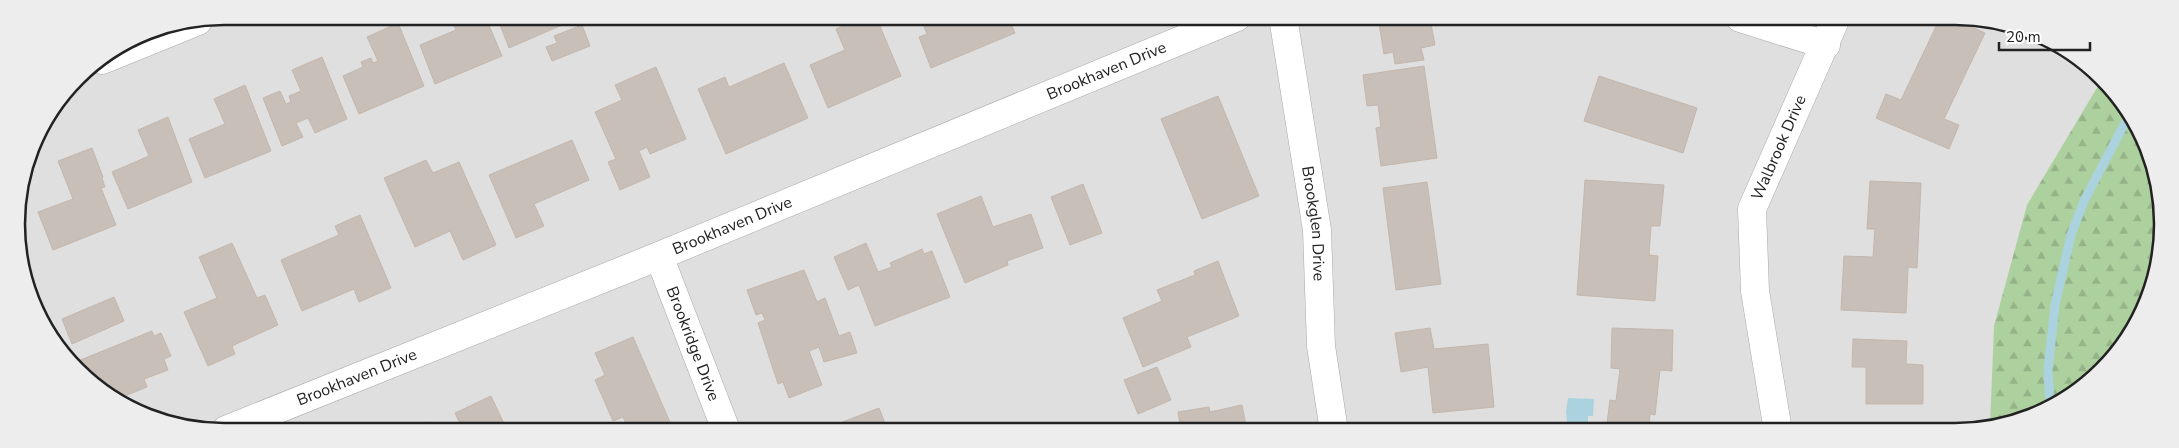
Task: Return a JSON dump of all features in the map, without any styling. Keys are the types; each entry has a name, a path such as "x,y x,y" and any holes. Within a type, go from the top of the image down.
{"street":[{"name":"Brookhaven Drive","path":"243,423 659,256 1218,25"},
{"name":"Brookglen Drive","path":"1284,25 1317,230 1321,346 1333,423"},
{"path":"1762,25 1826,45"},
{"name":"Walbrook Drive","path":"1777,423 1755,291 1752,209 1833,25"},
{"path":"131,49 174,32"},
{"name":"Brookridge Drive","path":"659,256 723,423"}],"shaded area":[{"path":"211,25 1968,25 2007,32 2031,40 2076,66 2105,93 2120,113 2139,148 2150,185 2154,211 2154,237 2147,276 2139,300 2120,335 2096,365 2066,389 2031,408 2007,416 1968,423 211,423 172,416 148,408 124,396 103,382 74,355 59,335 40,300 29,263 25,237 25,211 32,172 40,148 59,113 83,83 113,59 148,40 172,32"}],"green space":[{"path":"2098,86 2113,103 2127,125 2139,148 2147,172 2154,211 2154,237 2147,276 2139,300 2127,323 2113,345 2096,365 2066,389 2043,402 2007,416 1990,420 1994,326 2027,205"}],"water":[{"path":"1568,398 1594,399 1593,416 1588,416 1588,423 1567,423 1566,411"}],"building":[{"path":"394,25 399,25 424,86 359,114 343,76 363,67 361,62 371,58 373,63 378,61 367,37"},
{"path":"454,25 489,25 502,56 435,84 420,45 456,30"},
{"path":"500,25 562,25 509,48"},
{"path":"582,25 590,46 552,61 546,47 557,43 554,36"},
{"path":"846,25 879,25 901,76 828,108 810,65 845,50 836,29"},
{"path":"923,25 1012,25 1015,33 931,68 919,37 927,34"},
{"path":"1379,25 1431,25 1435,45 1421,48 1424,60 1395,64 1393,52 1384,54"},
{"path":"1937,25 1968,25 1985,33 1944,119 1959,125 1949,149 1876,118 1886,94 1901,100"},
{"path":"322,57 347,119 315,133 308,118 296,123 303,137 282,146 263,98 280,91 286,104 291,102 289,96 301,91 292,70"},
{"path":"784,63 808,118 726,154 698,89 725,77 729,87"},
{"path":"1424,66 1437,158 1381,166 1376,128 1381,127 1378,105 1367,106 1363,75"},
{"path":"656,67 686,139 650,154 647,147 639,151 650,177 620,190 608,162 616,159 595,112 622,100 615,85"},
{"path":"1599,76 1697,108 1683,153 1584,121"},
{"path":"245,85 271,151 205,178 189,139 225,124 214,99"},
{"path":"1218,96 1259,196 1202,219 1161,119"},
{"path":"168,117 192,182 128,209 112,172 149,156 138,130"},
{"path":"572,140 589,180 534,204 544,226 516,238 489,175"},
{"path":"92,148 103,177 105,187 101,188 116,225 53,250 38,212 73,199 58,161"},
{"path":"426,160 433,173 459,162 496,245 463,260 450,231 415,247 384,178"},
{"path":"1585,180 1664,185 1660,226 1651,226 1649,255 1658,256 1655,301 1577,295"},
{"path":"1870,181 1921,183 1917,268 1908,267 1906,313 1841,310 1844,256 1873,257 1875,229 1867,229"},
{"path":"1427,182 1441,284 1396,290 1383,188"},
{"path":"1083,184 1102,233 1070,245 1051,197"},
{"path":"981,196 993,227 1031,214 1043,248 1007,261 1008,265 965,283 937,214"},
{"path":"360,215 391,288 359,302 354,289 302,311 281,260 339,235 335,226"},
{"path":"232,243 257,298 265,295 278,325 232,346 235,354 208,366 184,312 217,298 199,257"},
{"path":"866,243 878,272 892,267 890,263 922,249 924,254 932,251 950,297 875,326 859,285 848,290 834,257"},
{"path":"1218,261 1239,316 1187,337 1191,347 1143,367 1123,318 1162,301 1157,290 1195,275 1194,271"},
{"path":"804,270 817,302 825,298 839,336 850,332 857,353 824,362 819,347 809,351 822,385 789,398 783,382 778,384 758,323 765,320 762,313 756,315 747,290"},
{"path":"114,297 124,321 72,344 62,319"},
{"path":"1430,328 1434,349 1488,344 1494,407 1433,413 1428,367 1401,372 1395,333"},
{"path":"1612,328 1673,330 1672,371 1660,370 1655,415 1650,414 1649,423 1607,423 1610,400 1616,401 1620,369 1611,368"},
{"path":"152,331 154,336 161,333 171,356 164,359 168,370 144,379 147,387 124,396 103,382 79,361"},
{"path":"633,337 670,423 626,423 623,417 613,421 595,380 605,375 595,353"},
{"path":"1853,339 1907,341 1906,364 1923,365 1923,404 1866,404 1866,367 1852,367"},
{"path":"1157,367 1171,400 1138,414 1124,380"},
{"path":"491,396 504,423 460,423 455,413"},
{"path":"1242,405 1245,423 1180,423 1178,412 1209,407 1210,412"},
{"path":"879,408 885,423 840,423"}],"waterway":[{"path":"2050,398 2048,370 2055,305 2071,235 2084,201 2125,122"}]}
